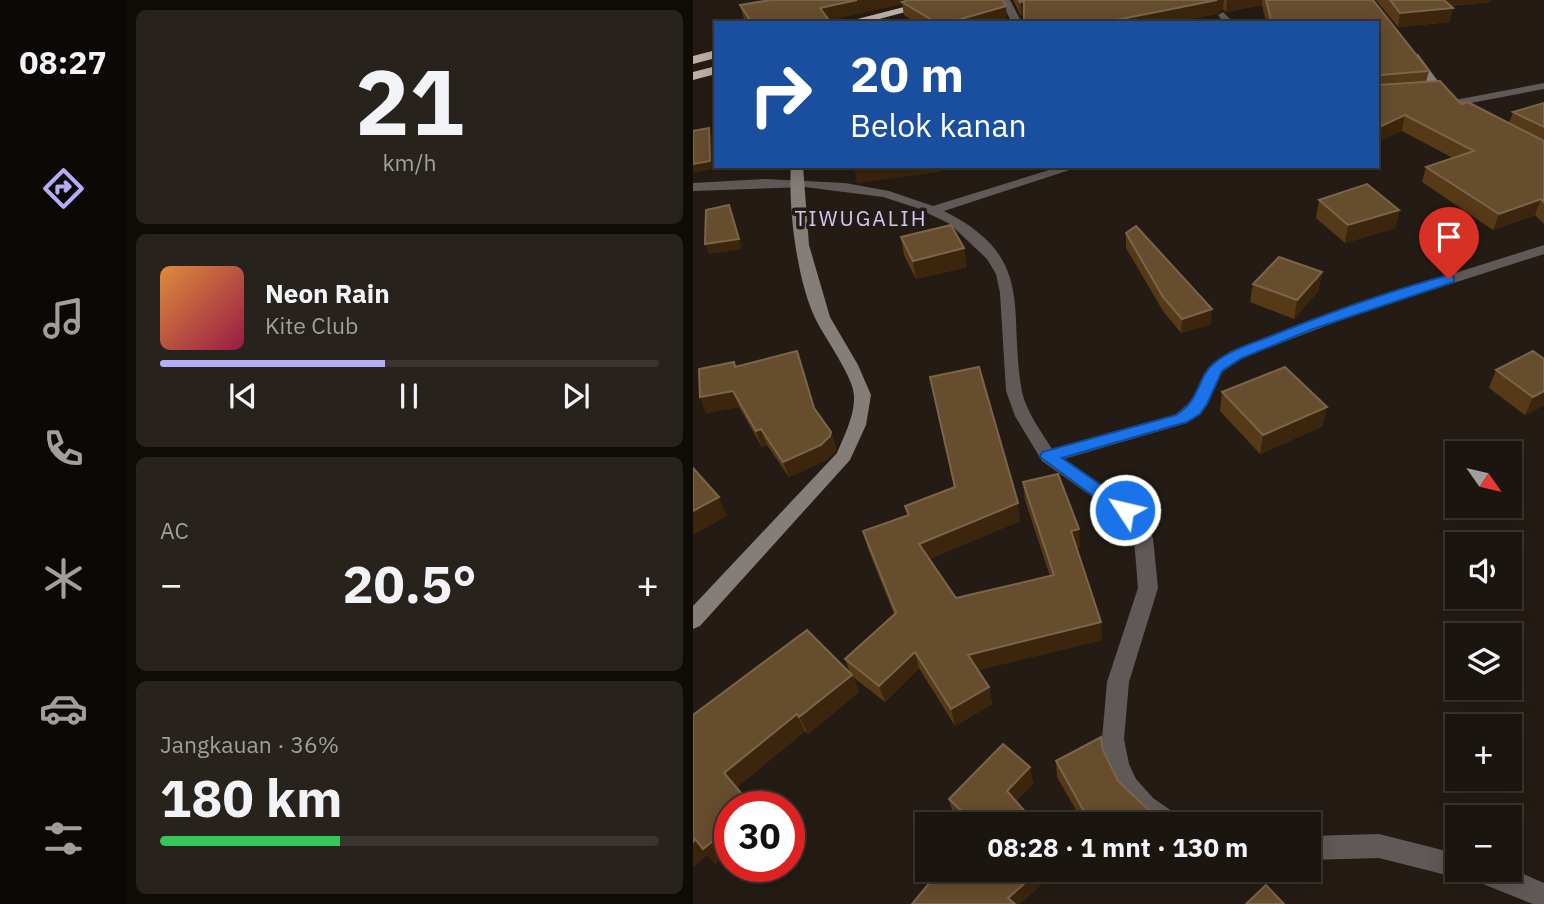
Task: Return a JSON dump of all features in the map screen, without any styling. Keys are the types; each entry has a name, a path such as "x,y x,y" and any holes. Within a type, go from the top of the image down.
{"highway":[{"path":"856,21 945,0"},
{"path":"885,21 965,0"},
{"path":"693,60 714,55"},
{"path":"693,76 714,71"}],"street":[{"path":"1005,0 1016,21"},
{"path":"1407,47 1433,90 1460,107 1544,86"},
{"path":"933,210 1070,168"},
{"path":"693,620 844,456 857,425 863,395 851,365 822,317 815,296 802,245 797,174"},
{"path":"693,187 768,181 797,174 860,189 933,210 947,217 976,238 1001,269 1010,319 1014,391 1020,408 1048,457 1125,510 1143,538 1148,588 1118,682 1113,739 1118,765 1128,787 1153,812"},
{"path":"1048,457 1181,419 1202,401 1216,368 1237,354 1308,326 1544,249"},
{"path":"1321,848 1379,846 1445,863"},
{"path":"1513,882 1544,896"}],"building":[{"path":"771,0 857,0 820,8 830,21 751,21 740,5"},
{"path":"1003,0 1006,6 954,21 934,21 902,2"},
{"path":"1019,0 1217,0 1111,21 1024,21 1024,1"},
{"path":"1266,0 1373,0 1429,71 1380,75 1379,80 1379,21 1268,21 1271,20"},
{"path":"1390,0 1444,0 1453,8 1400,13"},
{"path":"1440,81 1461,104 1468,102 1544,141 1544,202 1541,199 1499,214 1426,167 1474,151 1405,115 1379,127 1379,85"},
{"path":"1544,103 1544,127 1513,112"},
{"path":"709,128 710,161 693,164 693,131"},
{"path":"1367,184 1399,210 1348,225 1319,200"},
{"path":"729,205 739,239 705,244 706,210"},
{"path":"951,225 964,248 913,261 901,237"},
{"path":"1136,226 1212,309 1182,319 1163,297 1126,233"},
{"path":"1279,257 1322,272 1297,300 1253,284"},
{"path":"797,351 814,408 831,432 821,445 783,462 761,429 756,431 733,391 700,397 699,369 734,362 735,367"},
{"path":"1533,351 1544,359 1544,391 1533,397 1496,370"},
{"path":"979,367 1018,503 919,544 956,598 1054,575 1023,482 1058,474 1079,529 1071,531 1101,622 968,655 989,687 951,709 915,652 879,686 845,659 896,613 863,531 909,515 905,506 955,487 930,377"},
{"path":"1285,367 1327,407 1263,435 1222,392"},
{"path":"693,468 719,497 693,511"},
{"path":"807,630 852,675 799,717 797,714 724,773 739,791 714,791 714,840 703,849 695,839 693,842 693,715"},
{"path":"1101,737 1103,750 1118,781 1151,812 1084,812 1056,761"},
{"path":"1003,744 1030,767 1007,791 1025,812 963,812 949,799"},
{"path":"930,882 1026,882 1008,898 1015,904 912,904"},
{"path":"1266,885 1284,904 1246,904"}],"district":[{"name":"TIWUGALIH","path":"861,219"}],"route":[{"path":"1125,510 1048,457 1181,419 1202,401 1202,395 1216,368 1237,354 1308,326 1449,279"}]}
